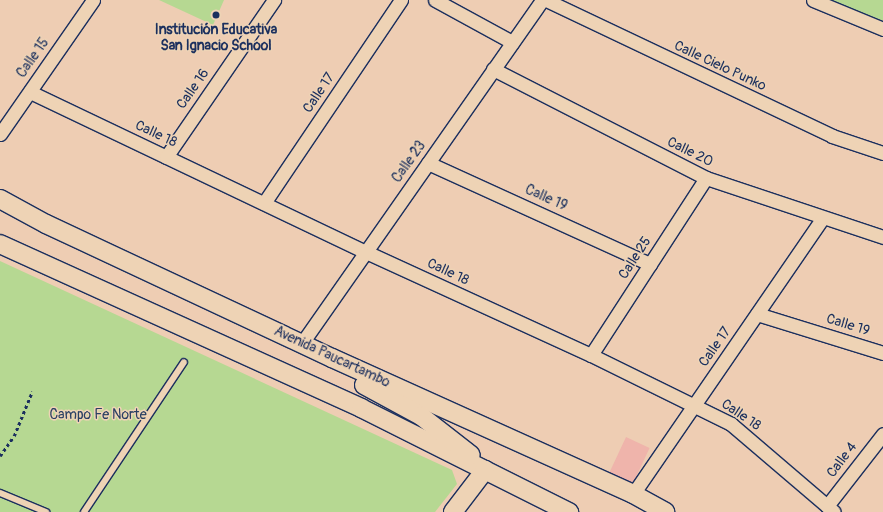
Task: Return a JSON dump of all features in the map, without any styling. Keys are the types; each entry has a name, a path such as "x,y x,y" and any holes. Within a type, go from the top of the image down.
{"main road":[{"name":"Avenida Paucartambo","path":"0,199 46,224 332,358 633,494 665,512"},
{"path":"0,244 354,404 569,512"},
{"path":"332,358 349,376 421,416 465,449 485,470"},
{"path":"453,512 485,470"}],"street":[{"name":"Calle 15","path":"0,134 93,0"},
{"name":"Calle 16","path":"166,156 274,0"},
{"name":"Calle 17","path":"264,203 401,0"},
{"path":"435,0 512,42"},
{"name":"Calle 23","path":"302,343 542,0"},
{"name":"Calle Cielo Punko","path":"546,0 832,136 883,153"},
{"path":"812,0 883,29"},
{"name":"Calle 20","path":"493,69 706,178 883,237"},
{"name":"Calle 18","path":"30,92 366,252 591,355 731,424 831,509"},
{"name":"Calle 19","path":"428,163 650,264"},
{"name":"Calle 25","path":"591,355 706,178"},
{"name":"Calle 17","path":"633,494 823,218"},
{"name":"Calle 19","path":"757,314 883,353"},
{"name":"Calle 4","path":"831,509 883,434"}],"lane":[{"path":"84,512 184,362"},
{"path":"0,492 46,512"}],"path":[{"path":"0,456 14,436 32,392"}],"green space":[{"path":"159,0 224,0 213,25"},
{"path":"830,0 883,0 883,21"},
{"name":"Campo Fe Norte","path":"0,261 452,470 457,484 435,512 0,512"}],"building":[{"path":"626,437 650,448 631,489 607,478"}],"place":[{"name":"Institución Educativa San Ignacio School","path":"216,15"}]}
